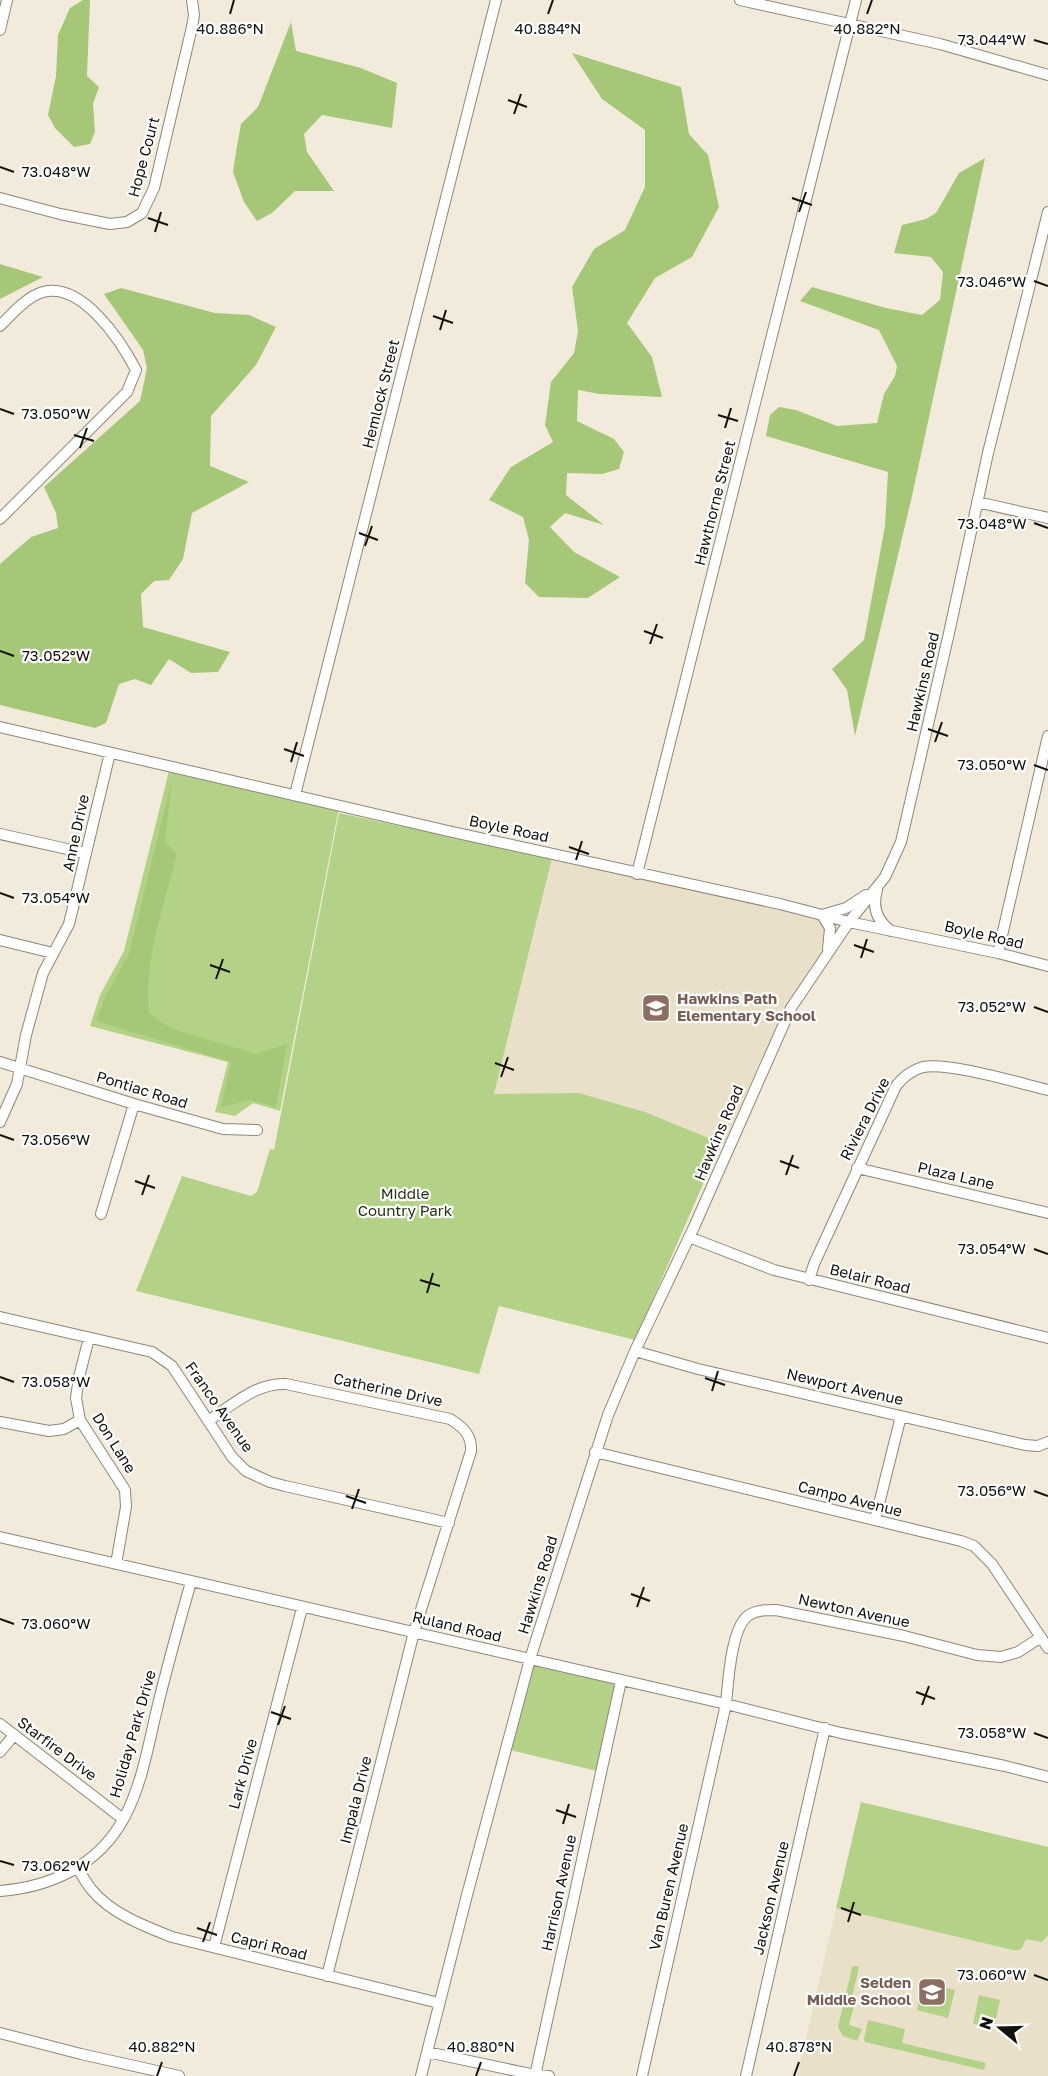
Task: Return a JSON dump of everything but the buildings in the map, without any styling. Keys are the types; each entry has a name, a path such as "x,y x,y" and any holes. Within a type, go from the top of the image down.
{"street":[{"path":"0,30 7,0"},
{"name":"Hope Court","path":"0,198 110,224 127,222 142,213 151,198 160,166 192,27 194,15 192,0"},
{"name":"Hemlock Street","path":"295,795 496,0"},
{"path":"740,0 940,44 1048,75"},
{"name":"Hawthorne Street","path":"638,874 856,0"},
{"name":"Hawkins Road","path":"421,2076 530,1659 595,1452 635,1351 689,1237 791,1008 849,922 878,886 901,842 977,502 1048,212"},
{"path":"0,326 23,303 44,292 69,293 84,302 124,347 136,370 127,392 0,519"},
{"path":"977,502 1048,518"},
{"name":"Boyle Road","path":"0,727 1048,966"},
{"path":"998,953 1048,736"},
{"name":"Anne Drive","path":"0,1122 17,1084 39,984 69,924 80,887 85,852 110,753"},
{"path":"0,834 85,852"},
{"path":"826,955 830,928 822,915 846,908 878,886"},
{"path":"878,886 875,897 878,917 884,926 892,931"},
{"path":"0,940 53,953"},
{"name":"Pontiac Road","path":"0,1062 223,1129 257,1130"},
{"name":"Riviera Drive","path":"809,1280 857,1168 896,1086 903,1078 921,1068 945,1067 1048,1090"},
{"path":"101,1214 134,1104"},
{"name":"Plaza Lane","path":"857,1168 1048,1214"},
{"name":"Belair Road","path":"689,1237 774,1270 809,1280 1048,1338"},
{"name":"Franco Avenue","path":"0,1317 152,1352 162,1358 172,1366 232,1457 246,1471 270,1482 375,1508 449,1523"},
{"name":"Don Lane","path":"89,1338 76,1398 80,1420 125,1490 126,1507 116,1564"},
{"name":"Newport Avenue","path":"635,1351 698,1369 1025,1445 1038,1446 1048,1443"},
{"name":"Catherine Drive","path":"208,1421 262,1387 273,1383 307,1388 450,1419 462,1426 471,1442 471,1451 414,1632"},
{"path":"875,1520 901,1416"},
{"path":"0,1422 49,1431 64,1430 80,1420"},
{"name":"Campo Avenue","path":"595,1452 974,1546 992,1564 1048,1648"},
{"name":"Ruland Road","path":"0,1537 726,1704 841,1733 983,1761 1048,1777"},
{"name":"Holiday Park Drive","path":"0,1891 55,1880 78,1869 103,1846 123,1819 138,1784 191,1582"},
{"name":"Lark Drive","path":"214,1947 302,1608"},
{"name":"Newton Avenue","path":"726,1704 728,1681 739,1628 746,1616 760,1610 776,1610 904,1636 977,1655 1001,1657 1018,1652 1041,1637"},
{"name":"Impala Drive","path":"327,1976 414,1632"},
{"name":"Harrison Avenue","path":"535,2075 621,1681"},
{"name":"Van Buren Avenue","path":"642,2076 726,1704"},
{"name":"Starfire Drive","path":"0,1724 123,1819"},
{"name":"Jackson Avenue","path":"746,2076 825,1728"},
{"path":"0,1752 14,1735"},
{"name":"Capri Road","path":"78,1869 92,1890 113,1908 131,1919 172,1937 439,2003"},
{"path":"0,2033 178,2076"},
{"path":"427,2052 549,2076"}],"shaded area":[{"name":"Hawkins Path Elementary School","path":"552,858 842,923 724,1144 645,1112 579,1093 494,1094"},
{"name":"Selden Middle School","path":"861,1802 1048,1847 1048,2076 797,2076"}],"green space":[{"path":"83,0 90,0 87,76 99,87 93,104 95,132 90,144 74,147 55,128 48,115 56,76 58,35 70,8"},
{"path":"291,22 296,51 361,68 397,83 392,128 322,115 304,134 307,152 334,191 295,191 272,213 257,221 244,202 233,172 237,146 241,124 258,107"},
{"path":"572,53 681,87 689,134 708,155 719,207 692,257 655,278 627,323 652,357 662,397 600,394 578,390 577,421 614,439 624,452 619,469 602,474 567,473 566,495 604,525 565,513 550,527 574,552 620,577 588,598 539,597 525,583 529,540 523,517 489,500 511,467 553,442 545,425 551,382 574,353 578,331 572,287 594,249 625,230 645,187 645,130 602,99"},
{"path":"985,158 912,496 855,736 847,690 832,669 864,640 885,526 888,472 766,436 770,415 779,407 796,410 837,426 877,423 884,394 895,376 897,366 879,330 800,301 812,287 886,308 922,315 940,300 943,272 931,257 894,253 902,225 926,219 936,213 959,173"},
{"path":"0,264 43,277 0,299"},
{"path":"121,288 215,313 249,315 276,327 256,365 211,416 210,466 249,482 192,513 183,559 169,580 154,581 141,594 143,627 230,652 218,672 191,673 169,659 151,685 135,679 119,684 106,723 95,728 0,705 0,564 31,537 58,528 56,513 44,487 140,401 147,368 143,350 104,294"},
{"path":"169,771 339,808 280,1111 253,1103 235,1116 215,1112 228,1062 90,1026 100,995 124,951"},
{"path":"172,779 165,842 177,854 152,952 148,992 149,1012 170,1028 256,1054 287,1044 276,1107 250,1100 221,1107 231,1062 96,1021 106,995 129,954"},
{"name":"Middle Country Park","path":"339,813 552,858 494,1094 579,1093 645,1112 721,1143 635,1340 499,1306 479,1374 136,1291 182,1176 251,1196 257,1192 270,1149 274,1150"},
{"path":"530,1659 621,1681 601,1772 506,1749"},
{"path":"861,1802 1048,1847 1048,1935 1042,1942 1026,1939 1022,1948 1013,1950 836,1908"},
{"path":"854,1966 859,1967 852,1997 856,1999 849,2025 862,2029 857,2041 843,2036 838,2027"},
{"path":"923,1983 955,1990 948,2018 917,2010"},
{"path":"979,1995 1000,2000 994,2028 973,2024"},
{"path":"868,2020 905,2029 902,2043 986,2063 984,2070 865,2042"}],"place":[{"name":"Hawkins Path Elementary School","path":"656,1008"},
{"name":"Selden Middle School","path":"932,1992"}]}
